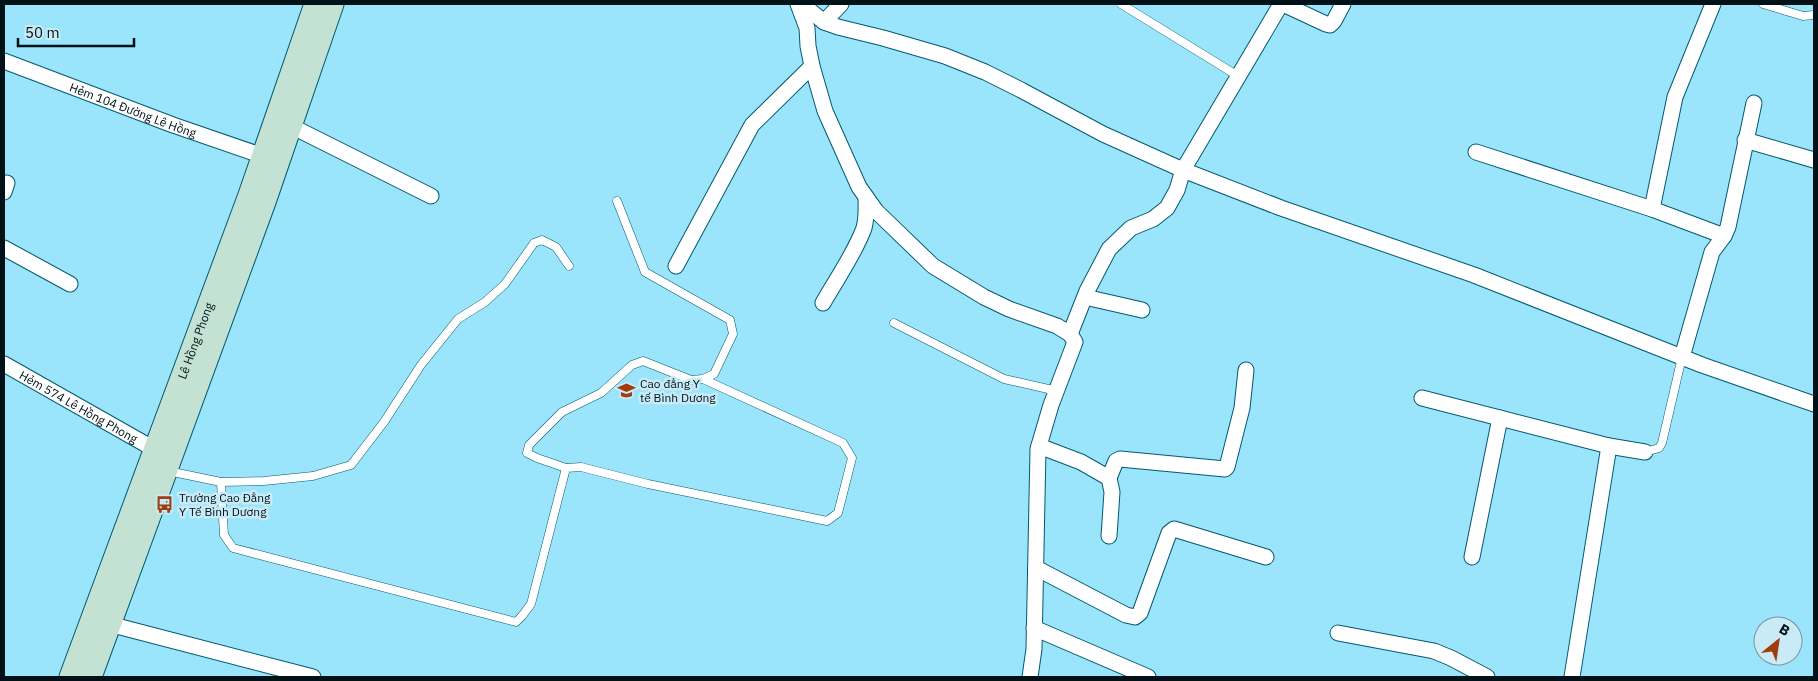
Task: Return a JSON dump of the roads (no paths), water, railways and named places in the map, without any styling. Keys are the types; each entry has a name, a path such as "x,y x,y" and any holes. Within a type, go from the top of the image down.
{"street":[{"name":"Lê Hồng Phong","path":"91,677 166,470 271,159 315,4"},
{"name":"Lê Hồng Phong","path":"70,677 154,449 271,159 291,126 333,4"},
{"path":"800,4 824,22 945,56 1021,90 1103,134 1184,170 1281,208 1474,275 1682,357 1814,404"},
{"path":"800,4 812,66 825,111 859,187 876,211 933,266 992,301 1057,326 1070,334 1075,342 1056,391 1039,446 1034,649 1030,677"},
{"path":"824,22 841,4"},
{"path":"1070,334 1084,297 1110,249 1130,228 1153,219 1167,208 1177,190 1184,170 1282,4 1326,24 1330,24 1334,21 1343,4"},
{"path":"1652,209 1675,96 1713,4"},
{"name":"Hẻm 104 Đường Lê Hồng","path":"4,61 174,125 271,159"},
{"path":"676,266 752,125 812,66"},
{"path":"1682,357 1712,252 1728,227 1754,103"},
{"path":"291,126 431,196"},
{"path":"1745,140 1814,160"},
{"path":"1476,152 1652,209 1724,236"},
{"path":"823,303 858,241 867,212 866,196"},
{"path":"4,248 70,284"},
{"path":"1084,297 1142,310"},
{"name":"Hẻm 574 Lê Hồng Phong","path":"4,364 154,449"},
{"path":"1108,536 1112,492 1109,478 1116,461 1120,459 1225,469 1227,467 1242,408 1246,370"},
{"path":"1422,398 1608,446 1645,452"},
{"path":"1472,557 1500,418"},
{"path":"1039,446 1082,462 1109,478"},
{"path":"1572,677 1608,446"},
{"path":"1036,568 1126,615 1135,617 1140,613 1169,533 1174,529 1266,557"},
{"path":"109,624 313,677"},
{"path":"1034,628 1148,677"},
{"path":"1338,634 1434,651 1487,677"}],"lane":[{"path":"1121,4 1238,76"},
{"path":"1763,4 1803,16 1814,15"},
{"path":"617,201 645,272 730,320 733,334 714,374 702,379 691,380 643,361 632,365 601,393 562,412 529,445 527,453 566,468 581,468 648,484 827,521 838,513 852,458 843,443 702,379"},
{"path":"166,470 221,482 264,481 313,476 351,465 384,422 421,365 458,319 485,302 505,284 534,243 542,240 556,247 569,266"},
{"path":"894,323 1004,379 1056,391"},
{"path":"1645,452 1659,448 1662,443 1682,357"},
{"path":"221,482 224,536 232,548 516,622 531,604 566,468"}],"place":[{"name":"Cao đẳng Y tế Bình Dương","path":"626,390"},
{"name":"Trường Cao Đẳng Y Tế Bình Dương","path":"165,504"}]}
